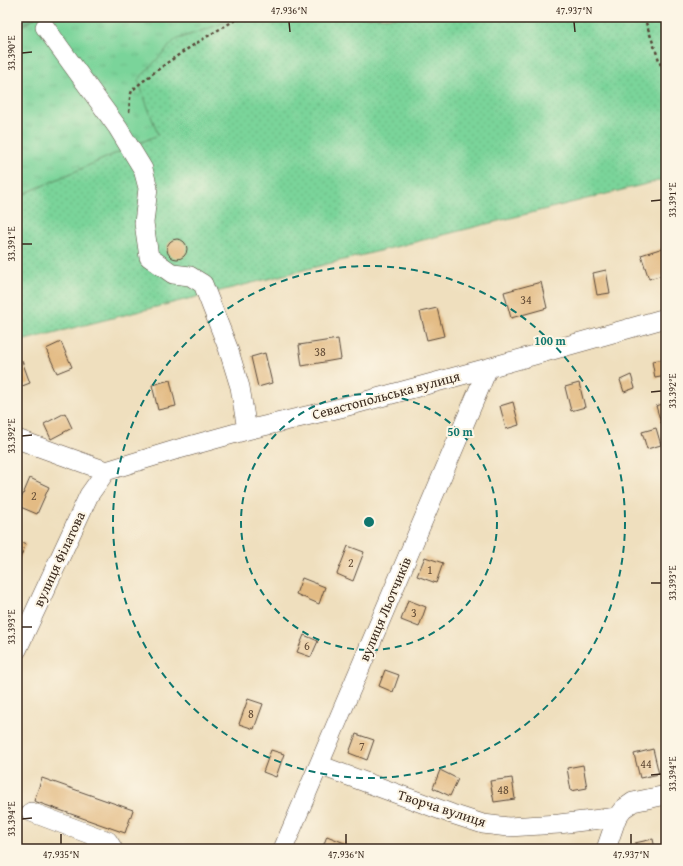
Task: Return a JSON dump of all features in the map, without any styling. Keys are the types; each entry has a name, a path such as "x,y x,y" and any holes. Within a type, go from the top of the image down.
{"street":[{"path":"45,27 118,128 143,169 148,188 144,223 150,257 174,274 190,276 203,284 228,348 240,387 247,430"},
{"name":"Севастопольська вулиця","path":"106,472 175,450 247,430 340,408 666,318"},
{"name":"вулиця Льотчиків","path":"283,849 488,368"},
{"path":"17,439 106,472"},
{"name":"вулиця Філатова","path":"17,650 89,495 106,472"},
{"name":"Творча вулиця","path":"319,765 483,824 508,827 559,824 617,817"},
{"path":"606,849 617,817 623,809 633,802 666,795"},
{"path":"31,812 108,842 113,849"}],"path":[{"path":"118,128 129,114 132,91 144,80 204,38 241,17"},
{"path":"644,17 661,66"}],"green space":[{"path":"17,17 36,17 17,31"},
{"path":"36,17 241,17 175,40 158,135 17,197 17,140 20,132 17,115 17,31"},
{"path":"241,17 666,17 666,179 17,342 17,197 158,135 138,80 175,40"}],"building":[{"path":"173,239 181,239 187,245 187,253 181,259 173,259 167,253 167,245"},
{"path":"666,247 666,274 649,279 641,255"},
{"path":"606,270 610,293 597,295 593,273"},
{"path":"541,282 547,308 511,318 504,292"},
{"path":"437,308 444,336 427,340 420,312"},
{"path":"338,339 341,359 302,366 299,345"},
{"path":"61,342 72,367 57,373 46,349"},
{"path":"265,353 272,383 258,387 251,357"},
{"path":"666,359 666,376 655,378 652,361"},
{"path":"22,361 30,383 17,388 17,363"},
{"path":"631,375 635,388 624,392 620,380"},
{"path":"170,380 176,406 158,410 152,385"},
{"path":"579,383 585,407 571,411 565,387"},
{"path":"513,402 519,425 506,429 500,406"},
{"path":"666,403 666,421 661,423 656,406"},
{"path":"65,413 72,428 51,439 44,424"},
{"path":"656,428 661,445 647,449 642,432"},
{"path":"30,478 49,487 37,514 18,506"},
{"path":"17,540 26,544 17,565"},
{"path":"348,546 364,552 353,581 337,574"},
{"path":"425,557 443,563 436,583 417,576"},
{"path":"302,578 325,587 319,604 296,594"},
{"path":"408,600 426,607 419,627 401,620"},
{"path":"304,635 318,641 311,657 297,652"},
{"path":"385,670 399,675 393,692 379,686"},
{"path":"248,699 263,704 254,729 239,724"},
{"path":"356,734 374,740 367,760 349,753"},
{"path":"653,749 659,774 640,778 634,754"},
{"path":"271,750 284,754 276,777 263,772"},
{"path":"583,765 587,788 571,791 567,768"},
{"path":"440,770 458,779 450,796 433,788"},
{"path":"42,778 133,810 125,833 34,801"},
{"path":"512,778 515,799 494,802 490,781"},
{"path":"327,836 347,844 345,849 322,849"},
{"path":"653,839 655,849 637,849 635,843"}]}
